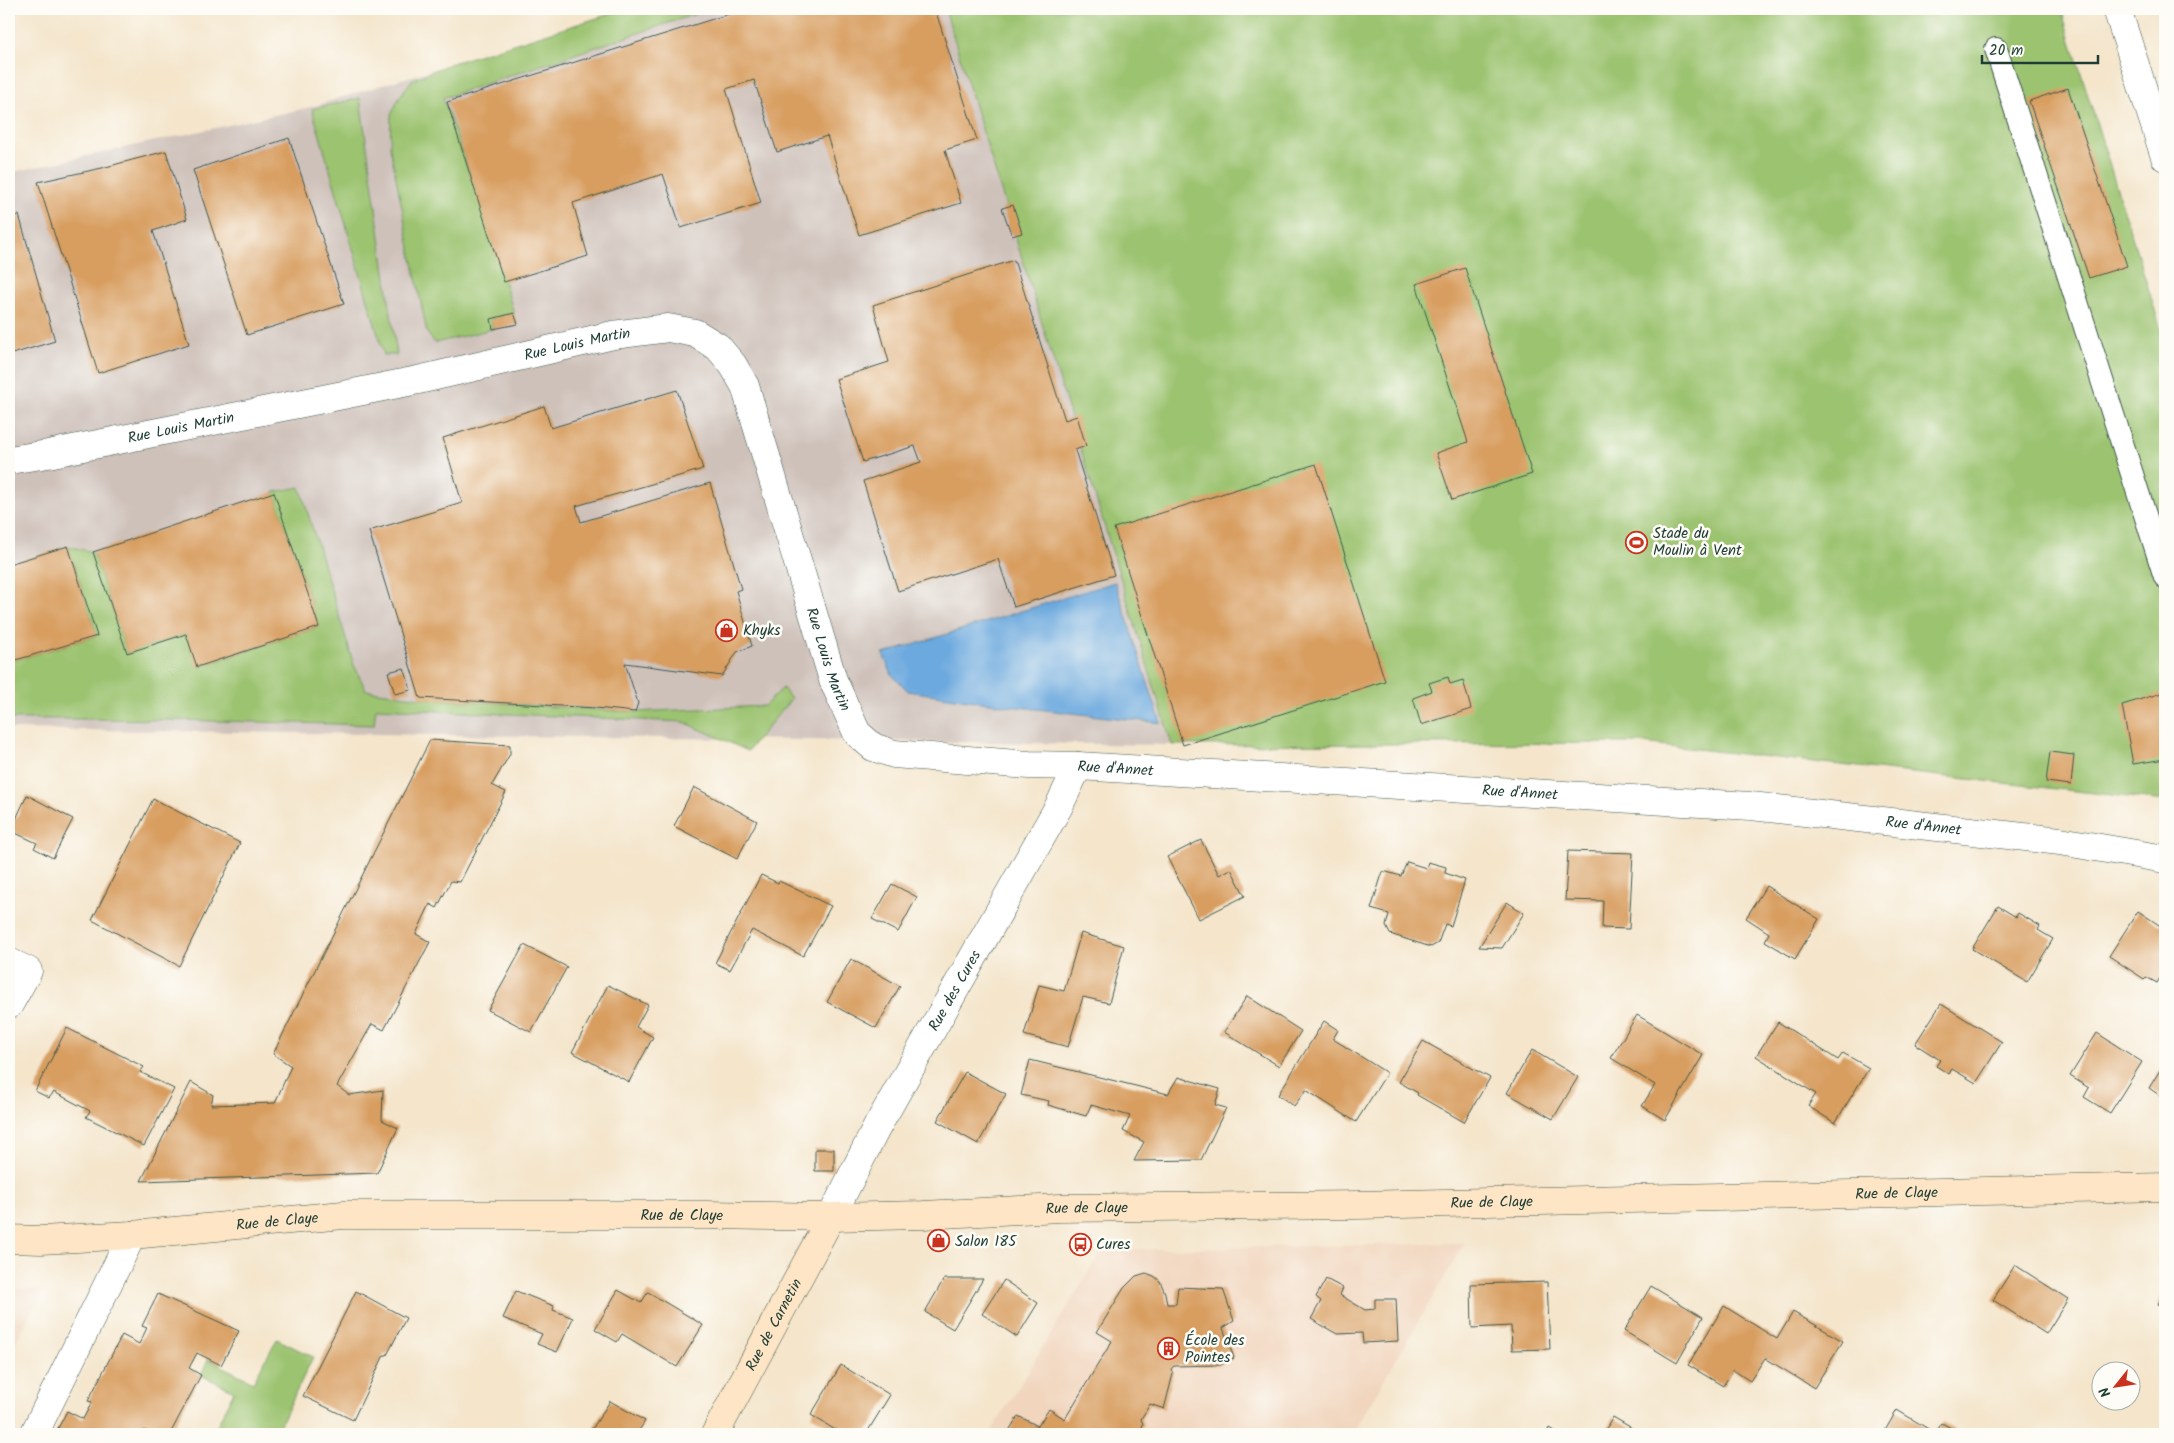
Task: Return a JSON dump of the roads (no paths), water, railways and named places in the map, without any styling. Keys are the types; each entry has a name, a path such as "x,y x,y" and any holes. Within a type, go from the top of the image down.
{"street":[{"path":"2118,9 2165,157"},
{"name":"Rue Louis Martin","path":"9,460 48,454 418,380 613,335 668,328 696,333 718,347 733,365 745,386 833,680 857,733 873,747"},
{"name":"Rue d'Annet","path":"873,747 894,754 1029,765 1078,766 1751,806 2060,841 2165,859"},
{"name":"Rue des Cures","path":"831,1217 877,1127 1059,806 1078,766"},
{"path":"9,962 28,970 9,1005"},
{"name":"Rue de Claye","path":"9,1239 40,1240 132,1235 343,1215 831,1217 923,1215 1060,1208 1358,1205 2165,1187"},
{"name":"Rue de Carnetin","path":"715,1434 831,1217"},
{"path":"34,1434 132,1235"}],"lane":[{"path":"1996,49 2165,577"}],"water":[{"path":"1115,582 1161,723 1009,706 908,691 892,675 883,654"}],"place":[{"name":"Stade du Moulin à Vent","path":"1637,542"},
{"name":"Khyks","path":"727,630"},
{"name":"Salon 185","path":"939,1241"},
{"name":"Cures","path":"1080,1244"},
{"name":"École des Pointes","path":"1169,1349"}]}
